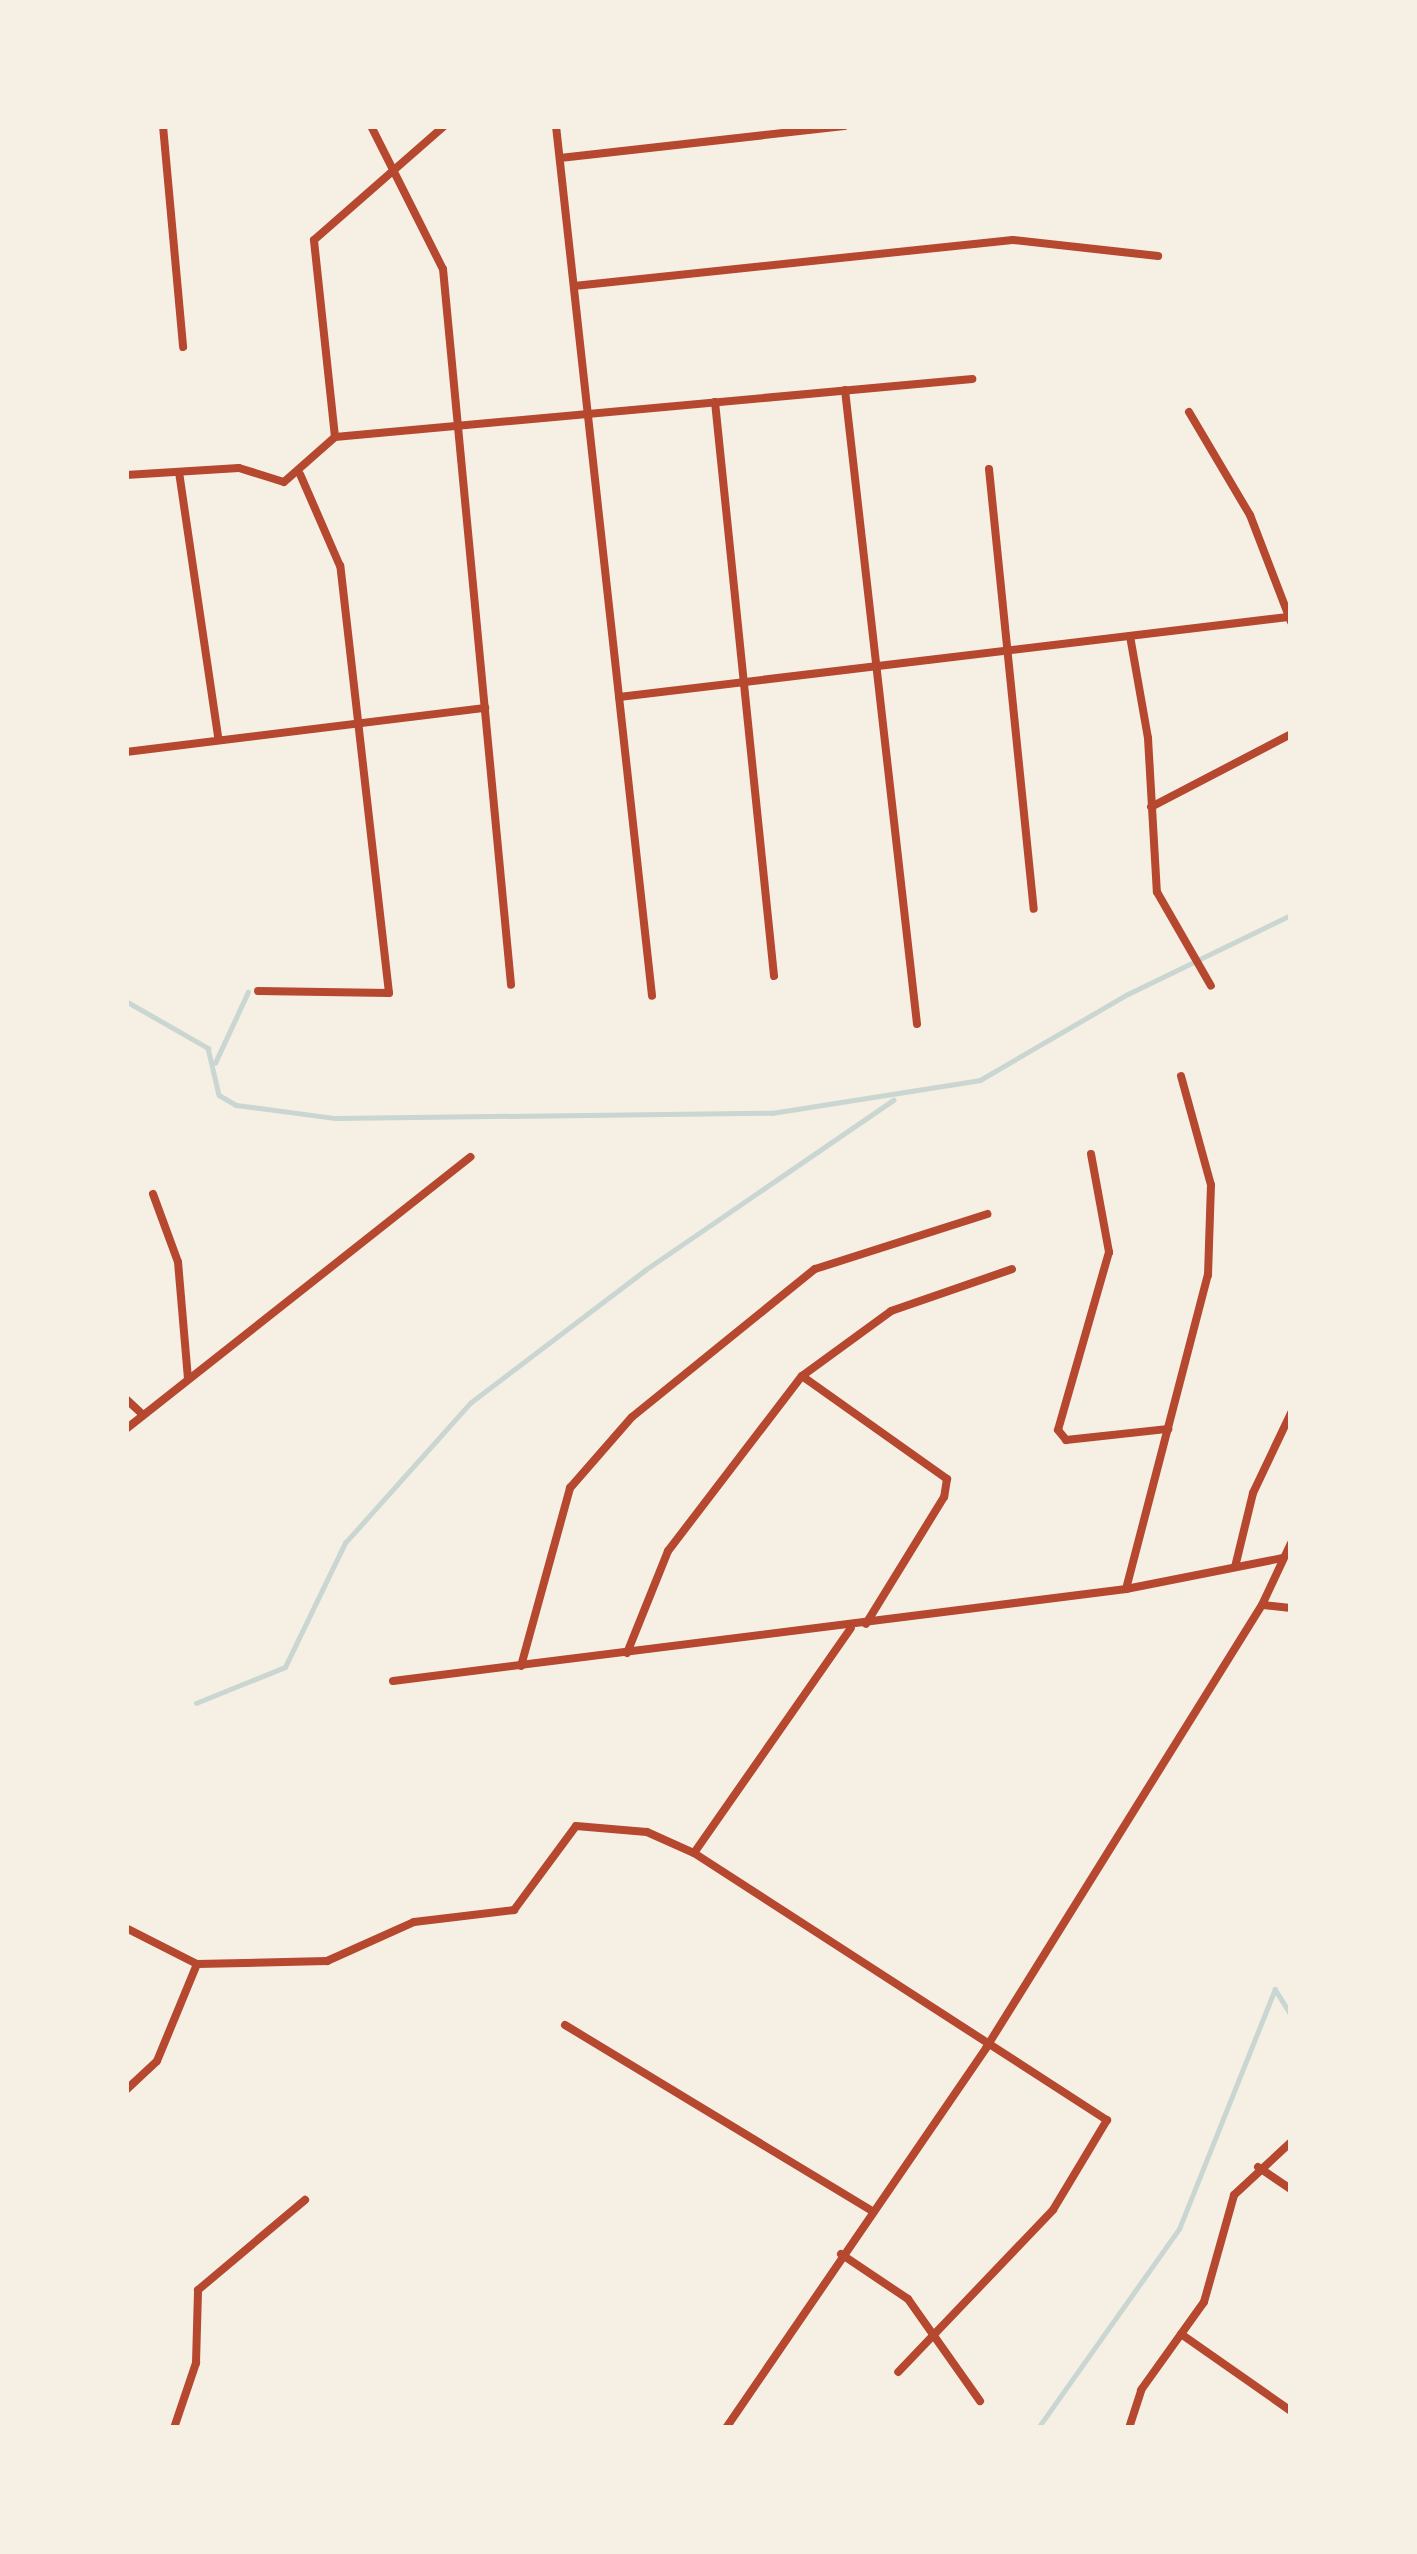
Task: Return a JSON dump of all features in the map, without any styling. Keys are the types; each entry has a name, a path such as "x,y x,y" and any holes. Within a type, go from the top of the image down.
{"street":[{"path":"164,126 183,347"},
{"path":"370,126 443,268 511,985"},
{"path":"335,436 314,240 444,126"},
{"path":"556,126 652,996"},
{"path":"560,158 844,126"},
{"path":"574,286 1012,240 1158,256"},
{"path":"126,475 250,469 284,482 299,474 335,436 972,379"},
{"path":"845,391 916,1024"},
{"path":"715,402 774,976"},
{"path":"619,697 1290,619 1250,515 1190,412"},
{"path":"989,470 1034,909"},
{"path":"179,472 218,737"},
{"path":"258,991 388,993 340,566 299,474"},
{"path":"1130,636 1151,807 1156,892 1211,986"},
{"path":"126,752 218,737 485,708"},
{"path":"1151,807 1291,734"},
{"path":"1126,1589 1213,1228 1204,1146 1181,1076"},
{"path":"1091,1154 1109,1252 1058,1430 1066,1440 1168,1429"},
{"path":"126,1429 471,1157"},
{"path":"153,1194 178,1262 188,1380"},
{"path":"521,1666 570,1488 632,1418 815,1269 987,1214"},
{"path":"627,1654 668,1551 802,1376 891,1311 1012,1270"},
{"path":"802,1376 947,1479 866,1624"},
{"path":"126,1399 143,1415"},
{"path":"1235,1567 1253,1492 1291,1413"},
{"path":"725,2428 870,2210 986,2048 1262,1605 1290,1545"},
{"path":"393,1681 1126,1589 1285,1557"},
{"path":"1262,1605 1291,1608"},
{"path":"694,1853 852,1627"},
{"path":"126,1928 197,1964 327,1961 414,1922 498,1916 528,1898 576,1826 647,1832 694,1853 986,2048 1104,2114 1107,2126 1053,2210 898,2372"},
{"path":"126,2090 157,2061 197,1964"},
{"path":"565,2025 870,2210"},
{"path":"1130,2428 1142,2390 1204,2302 1224,2213 1258,2167 1291,2142"},
{"path":"1258,2167 1291,2189"},
{"path":"174,2428 198,2353 198,2290 305,2200"},
{"path":"841,2254 908,2299 980,2401"},
{"path":"1180,2334 1291,2411"}],"waterway":[{"path":"126,1001 208,1048 219,1095 236,1105 335,1118 772,1113 980,1080 1128,994 1291,915"},
{"path":"215,1063 248,992"},
{"path":"196,1703 285,1667 345,1543 470,1403 645,1270 893,1100"},
{"path":"1275,1989 1291,2015"},
{"path":"1038,2428 1179,2229 1275,1989"}]}
